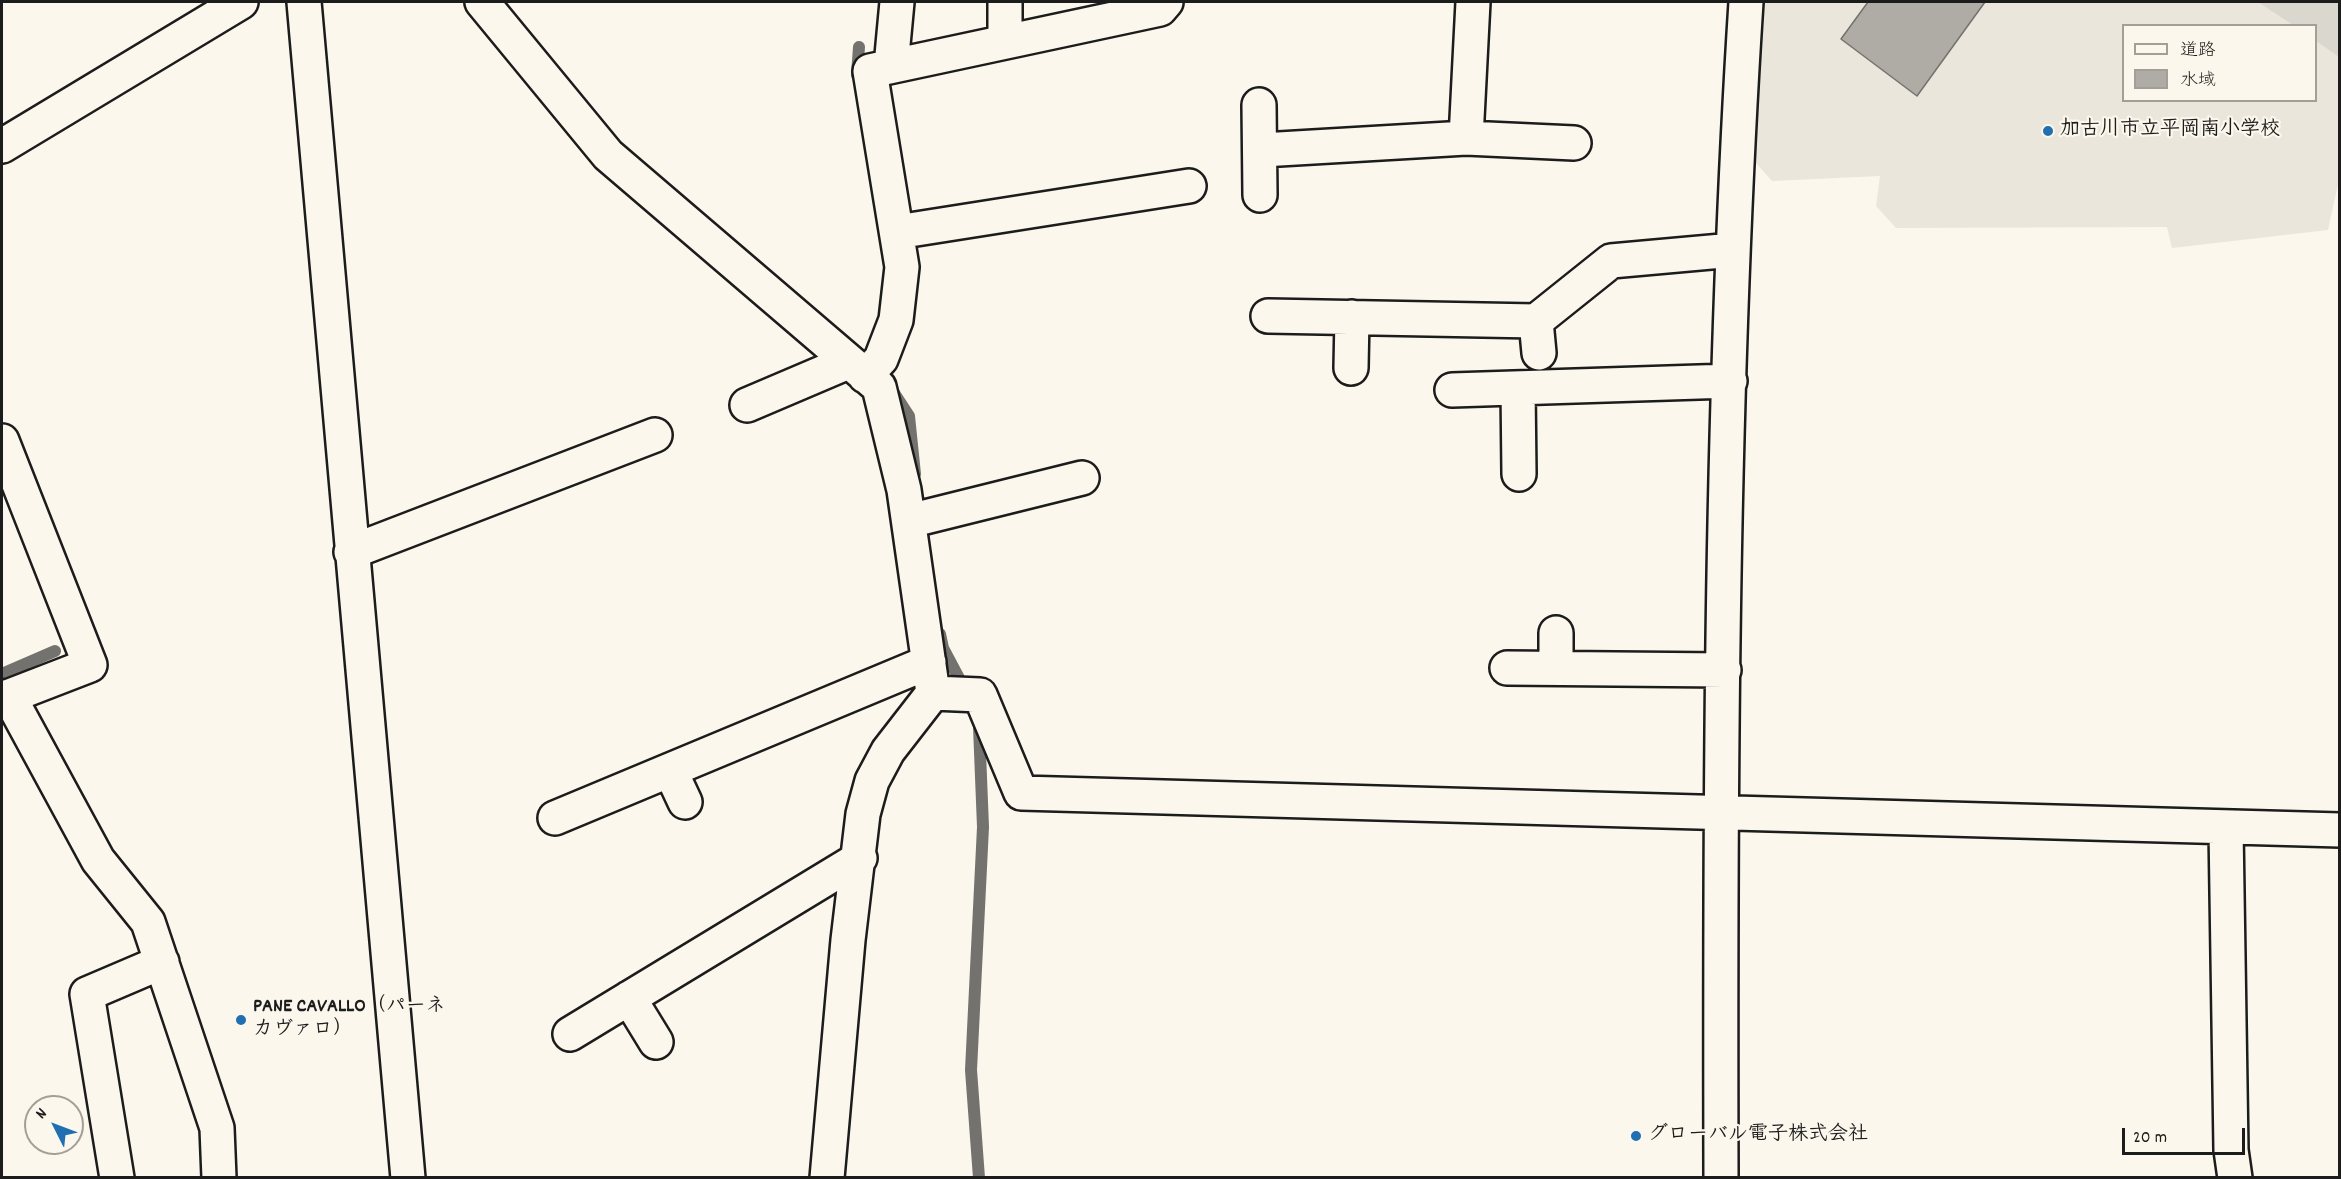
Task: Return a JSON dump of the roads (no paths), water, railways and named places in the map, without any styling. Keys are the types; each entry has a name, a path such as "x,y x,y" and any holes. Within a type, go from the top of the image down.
{"street":[{"path":"2,146 241,2"},
{"path":"304,2 408,1178"},
{"path":"482,2 608,155 879,387 904,490 931,678 872,781 863,814 860,858 848,940 827,1178"},
{"path":"891,66 897,2"},
{"path":"1005,2 1005,42"},
{"path":"747,405 881,359 896,320 902,267 870,71 1160,9 1166,2"},
{"path":"1466,138 1473,2"},
{"path":"1721,1178 1720,811 1733,250 1746,2"},
{"path":"1259,105 1262,150 1260,195"},
{"path":"1262,150 1466,138 1574,143"},
{"path":"897,232 1189,186"},
{"path":"1268,316 1536,321 1611,261 1733,250"},
{"path":"1351,368 1352,318"},
{"path":"1536,321 1539,353"},
{"path":"1452,390 1730,381"},
{"path":"1518,388 1519,474"},
{"path":"351,552 655,435"},
{"path":"2,441 90,665 5,698 98,860 148,922 217,1128 219,1178"},
{"path":"909,521 1082,478"},
{"path":"1556,668 1557,633"},
{"path":"1507,668 1724,670"},
{"path":"555,818 670,770 931,678 980,695 1022,793 2340,830"},
{"path":"670,770 685,802"},
{"path":"2226,828 2231,1150 2235,1178"},
{"path":"570,1034 860,858"},
{"path":"117,1178 87,994 162,962"},
{"path":"629,998 656,1042"}],"water":[{"path":"1868,2 1985,2 1917,96 1841,39"}],"waterway":[{"path":"857,75 859,47"},
{"path":"894,393 909,416 915,474"},
{"path":"940,634 943,648 960,680"},
{"path":"2,674 55,651"},
{"path":"979,727 983,827 971,1070 979,1178"}],"place":[{"name":"加古川市立平岡南小学校","path":"2048,131"},
{"name":"PANE CAVALLO（パーネ カヴァロ）","path":"241,1020"},
{"name":"グローバル電子株式会社","path":"1636,1136"}]}
